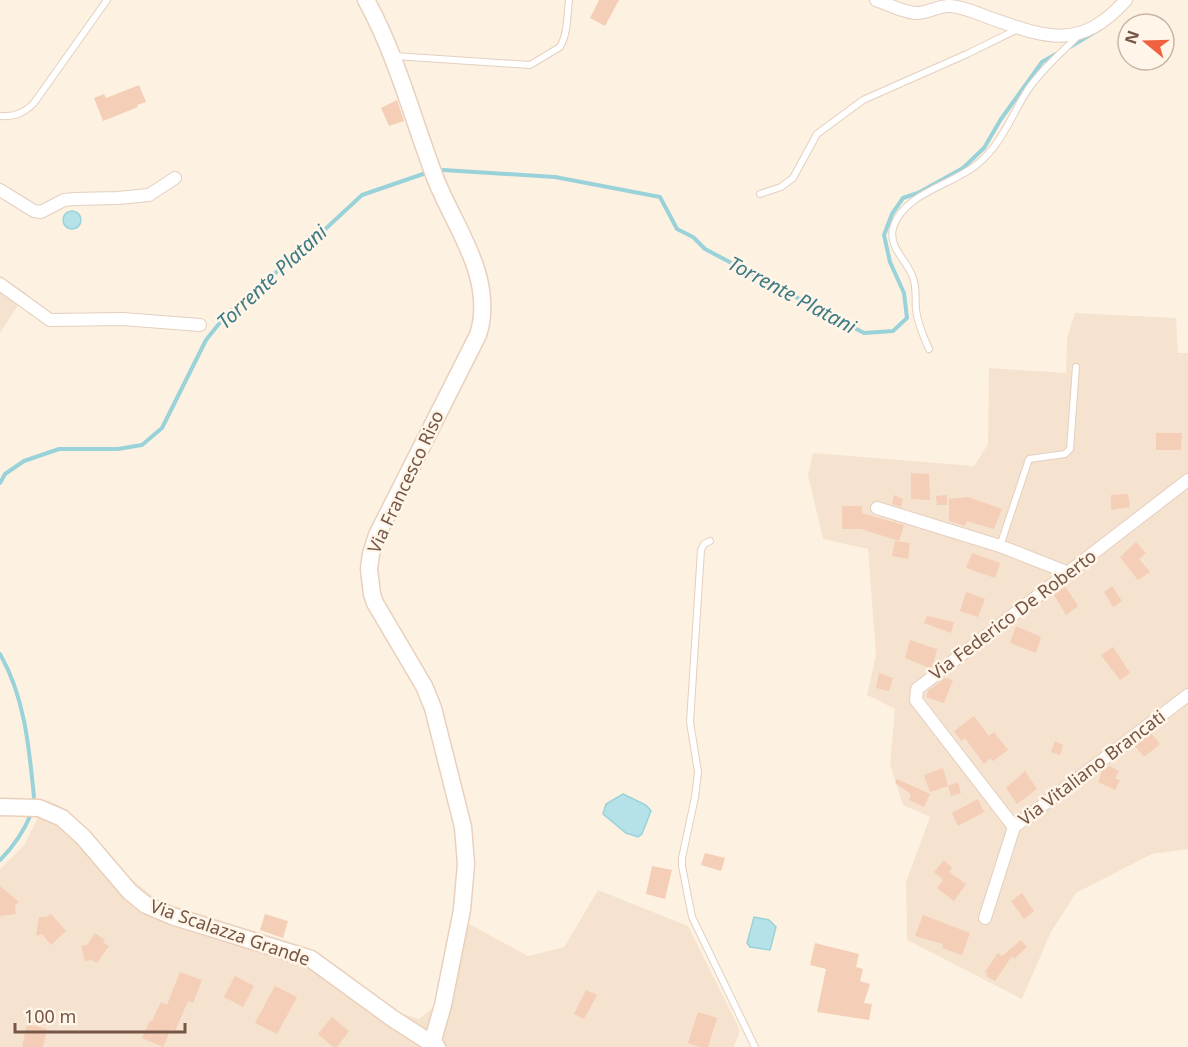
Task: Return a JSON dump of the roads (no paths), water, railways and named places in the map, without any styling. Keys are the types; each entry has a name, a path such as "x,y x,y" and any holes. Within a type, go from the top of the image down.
{"street":[{"name":"Via Francesco Riso","path":"366,0 391,56 436,182 477,270 483,300 482,324 478,335 378,535 370,555 369,569 375,603 424,686 433,708 463,827 466,864 462,910 433,1046"},
{"path":"876,0 916,13 948,5 1018,28 1055,37 1081,34 1112,15 1126,0"},
{"path":"0,190 34,211 41,212 64,200 149,195 175,178"},
{"path":"0,285 50,320 123,319 200,325"},
{"name":"Via Federico De Roberto","path":"1014,827 916,700 917,689 1188,480"},
{"path":"877,508 1000,546 1069,573"},
{"name":"Via Vitaliano Brancati","path":"985,918 1014,827 1188,695"},
{"name":"Via Scalazza Grande","path":"0,807 39,808 62,818 83,837 130,892 146,905 172,916 311,959 433,1046"}],"lane":[{"path":"0,116 25,112 34,103 107,0"},
{"path":"391,56 530,65 560,47 566,32 569,0"},
{"path":"760,194 781,187 793,178 817,134 863,100 967,54 1018,28"},
{"path":"929,349 921,333 916,311 913,276 892,238 900,215 910,202 975,166 992,150 1006,131 1027,92 1041,74 1081,34"},
{"path":"1000,546 1029,459 1065,454 1070,449 1076,367"},
{"path":"710,541 704,544 701,550 690,722 698,772 695,797 681,858 692,917 755,1047"}],"water":[{"path":"72,211 78,214 81,220 78,226 72,229 66,226 63,220 66,214"},
{"path":"623,794 646,805 651,811 642,834 638,837 626,833 603,814 606,804"},
{"path":"754,917 769,920 776,927 770,950 750,947 747,943"}],"waterway":[{"name":"Torrente Platani","path":"1070,47 1100,29"},
{"name":"Torrente Platani","path":"443,170 555,177 660,197 677,229 693,237 705,249 864,333 893,331 907,318 904,293 890,262 884,235 892,214 903,198 918,193 963,168 984,148 1001,119 1042,62 1056,54"},
{"name":"Torrente Platani","path":"0,483 5,474 24,461 59,449 118,449 142,445 162,428 206,340 226,315 306,247 362,195 426,173"},
{"name":"Torrente Platani","path":"0,654 20,705 28,741 34,797"},
{"path":"0,860 18,838 31,814"}]}
